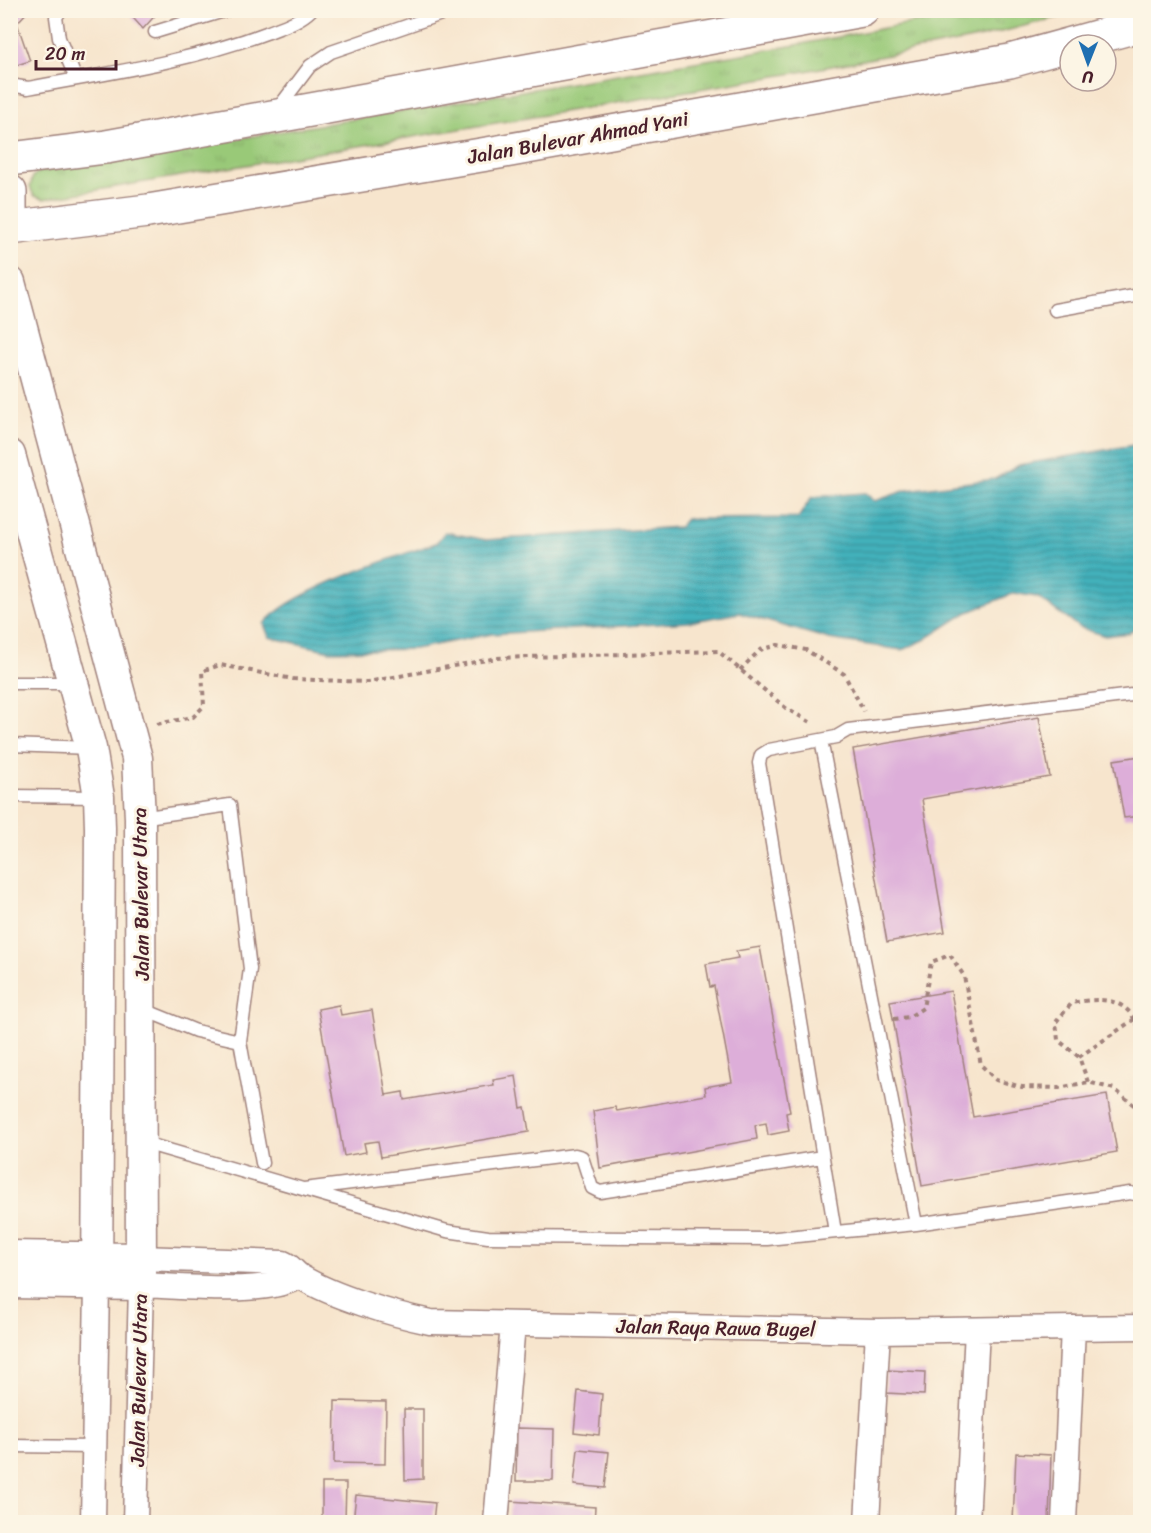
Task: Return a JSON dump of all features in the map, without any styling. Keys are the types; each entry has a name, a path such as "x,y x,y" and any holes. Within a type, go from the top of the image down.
{"main road":[{"path":"10,159 106,147 862,10"},
{"name":"Jalan Bulevar Ahmad Yani","path":"10,228 148,210 270,190 1010,61 1140,25"},
{"path":"10,192 10,214"}],"street":[{"name":"Jalan Bulevar Utara","path":"10,282 130,729 139,773 142,1009 141,1271 135,1522"},
{"name":"Jalan Bulevar Utara","path":"10,455 91,748 99,797 101,947 93,1522"},
{"path":"10,1256 97,1271"},
{"name":"Jalan Raya Rawa Bugel","path":"97,1271 141,1271 283,1263 293,1268 299,1276 354,1299 430,1322 878,1331 1140,1327"},
{"path":"10,1283 97,1271"},
{"path":"496,1522 513,1324"},
{"path":"1064,1522 1073,1328"},
{"path":"967,1522 977,1330"},
{"path":"867,1522 878,1331"}],"lane":[{"path":"61,10 56,17 59,38 76,79"},
{"path":"155,32 227,10"},
{"path":"10,85 28,88 153,66 226,48 288,24 311,10"},
{"path":"272,117 291,88 310,66 331,52 453,10"},
{"path":"1055,310 1140,295"},
{"path":"10,683 72,683"},
{"path":"835,1232 759,763 761,755 769,750 836,737 848,730 1140,694"},
{"path":"821,740 878,1020 916,1224"},
{"path":"10,745 91,748"},
{"path":"10,796 99,797"},
{"path":"140,818 230,805 250,969 240,1041 262,1163"},
{"path":"142,1009 196,1031 240,1041"},
{"path":"141,1142 228,1166 297,1190 469,1235 767,1239 916,1224 1130,1193 1140,1195"},
{"path":"297,1190 575,1155 582,1157 592,1188 600,1192 822,1157"},
{"path":"10,1446 94,1447"}],"path":[{"path":"740,670 760,650 778,645 806,650 844,674 873,727"},
{"path":"130,729 193,717 204,706 202,671 220,665 293,679 367,682 497,658 718,651 787,710 836,737"},
{"path":"878,1020 909,1017 923,1008 931,962 950,955 964,976 981,1065 996,1080 1022,1087 1059,1088 1088,1082 1114,1089 1140,1110"},
{"path":"1088,1082 1078,1057 1058,1040 1056,1022 1072,1003 1100,998 1127,1008 1136,1018 1140,1030"},
{"path":"1078,1057 1136,1018"}],"green space":[{"path":"973,11 1082,11 978,38 800,72 44,199 34,196 30,187 33,176 39,172 796,45"}],"water":[{"path":"1140,444 1140,624 1129,633 1105,636 1079,627 1037,597 1014,593 966,613 924,640 902,650 829,639 739,613 688,622 492,634 414,649 330,651 269,637 264,624 277,611 319,587 436,543 445,532 486,540 679,527 686,519 798,518 812,497 865,493 875,501 907,490 995,479 1019,465"}],"building":[{"path":"10,10 29,10 17,23 30,61 10,67"},
{"path":"126,10 160,10 143,29"},
{"path":"1039,717 1050,777 922,799 945,932 887,942 853,749"},
{"path":"1140,756 1140,816 1124,818 1114,760"},
{"path":"760,947 790,1112 786,1113 789,1131 768,1135 766,1123 755,1125 757,1139 600,1168 593,1111 615,1107 617,1111 706,1095 705,1087 732,1082 714,986 710,987 706,964 738,958 736,951"},
{"path":"951,991 973,1117 1107,1095 1117,1152 922,1186 890,1001"},
{"path":"339,1005 341,1015 372,1010 386,1095 403,1092 404,1100 494,1085 493,1080 516,1076 521,1108 525,1107 529,1132 381,1157 378,1141 364,1143 366,1152 344,1156 318,1009"},
{"path":"886,1370 925,1372 924,1395 886,1393"},
{"path":"578,1391 602,1394 599,1435 574,1432"},
{"path":"335,1401 386,1402 385,1464 334,1463"},
{"path":"404,1409 423,1409 423,1479 405,1480"},
{"path":"517,1428 554,1429 553,1481 516,1481"},
{"path":"578,1449 609,1452 605,1488 574,1485"},
{"path":"1016,1453 1051,1455 1049,1522 1013,1522"},
{"path":"322,1483 346,1483 345,1520 322,1520"},
{"path":"356,1495 435,1503 433,1522 353,1522"},
{"path":"510,1501 595,1507 594,1522 509,1522"}]}
